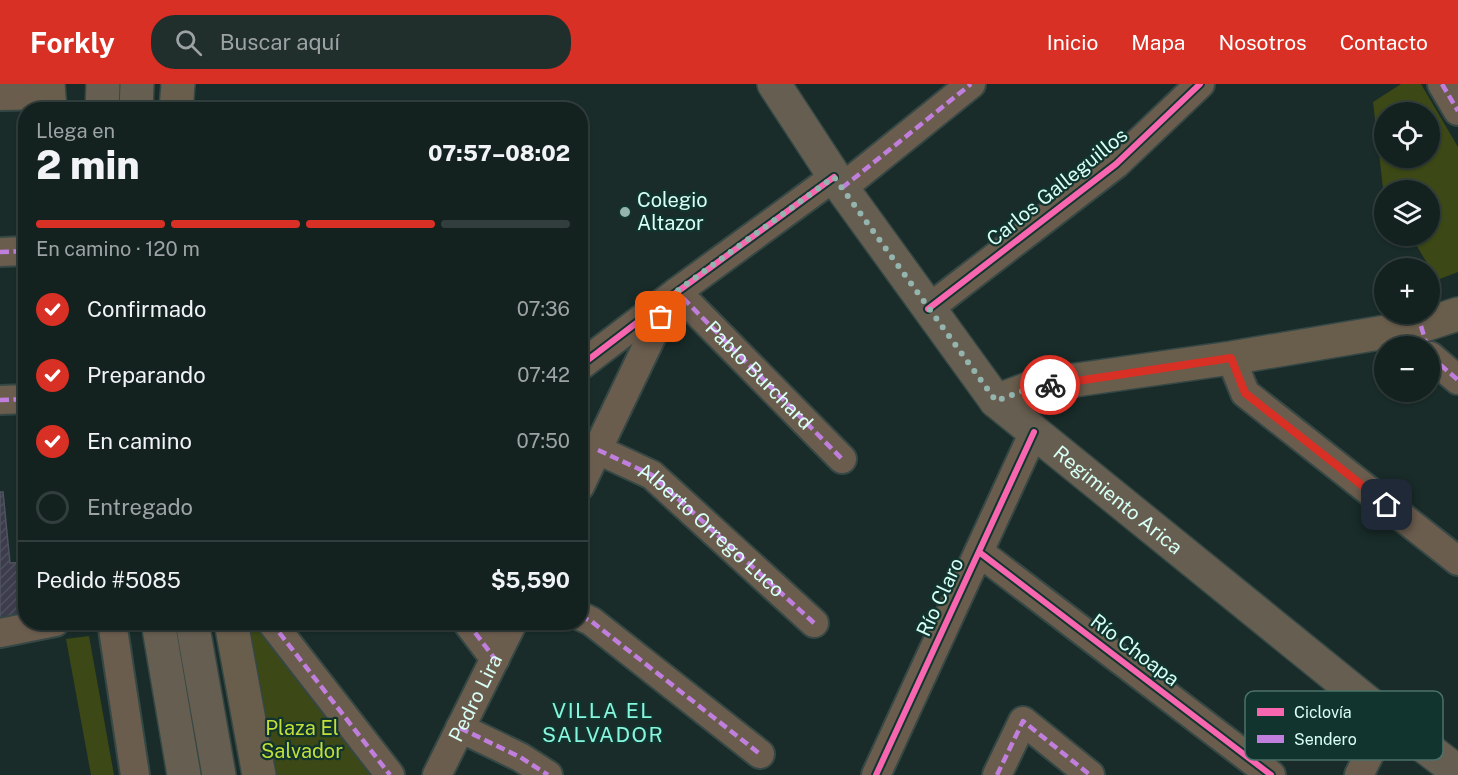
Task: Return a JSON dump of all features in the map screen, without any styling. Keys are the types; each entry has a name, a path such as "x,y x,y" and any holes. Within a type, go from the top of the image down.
{"main road":[{"path":"102,102 103,84"},
{"path":"136,102 137,84"},
{"path":"177,102 178,84"},
{"name":"Regimiento Arica","path":"774,84 838,183 996,401 1354,691"},
{"path":"1434,336 1458,314"},
{"path":"996,401 1028,389 1076,380 1231,358 1374,347"},
{"path":"145,630 175,727"},
{"path":"159,630 184,775"},
{"path":"232,630 259,775"},
{"path":"194,631 219,775"},
{"name":"Regimiento Arica","path":"1442,760 1458,772"}],"street":[{"path":"588,360 674,295 838,183 971,84"},
{"name":"Carlos Galleguillos","path":"928,309 1116,164 1200,84"},
{"path":"1442,84 1458,111"},
{"path":"0,96 49,96"},
{"path":"0,252 18,251"},
{"path":"588,470 674,295"},
{"name":"Pablo Burchard","path":"674,295 842,459"},
{"path":"1231,358 1245,393 1458,561"},
{"path":"1440,359 1458,380"},
{"path":"0,400 18,399"},
{"name":"Río Claro","path":"876,775 1034,432"},
{"name":"Alberto Orrego Luco","path":"598,450 652,475 814,623"},
{"name":"Río Choapa","path":"979,552 1245,755"},
{"path":"588,620 760,753"},
{"path":"0,633 18,629"},
{"path":"113,630 135,775"},
{"path":"277,630 390,775"},
{"path":"473,630 495,659"},
{"name":"Pedro Lira","path":"438,775 509,630"},
{"path":"997,775 1023,721 1090,775"},
{"path":"460,728 520,757 548,775"},
{"name":"Río Choapa","path":"1251,760 1271,775"},
{"path":"1359,775 1366,760"}],"green space":[{"path":"1401,84 1421,84 1432,102 1374,102 1374,111 1373,102"},
{"path":"1440,116 1458,147 1458,272 1440,279 1440,258 1424,258 1417,246 1440,246 1440,180 1382,180 1381,168 1440,168"},
{"name":"Plaza El Salvador","path":"248,630 258,630 372,775 274,775"},
{"path":"89,636 114,775 91,775 66,639"}],"building":[{"path":"0,492 3,492 10,563 18,562 18,620 0,623"}],"marked path":[{"path":"842,188 971,84"},
{"path":"1442,84 1458,111"},
{"path":"0,252 18,251"},
{"path":"673,295 677,292 842,459"},
{"path":"1421,326 1424,336"},
{"path":"1440,365 1458,380"},
{"path":"0,400 18,399"},
{"path":"598,450 652,475 814,623"},
{"path":"588,620 760,754"},
{"path":"277,630 390,775"},
{"path":"473,630 495,659"},
{"path":"997,775 1023,721 1090,775"},
{"path":"460,728 520,757 548,775"}],"cycle path":[{"path":"928,309 1116,164 1200,84"},
{"path":"588,360 834,177"},
{"path":"876,775 1034,432"},
{"path":"979,552 1245,755"},
{"path":"1251,760 1271,775"}],"way so far":[{"path":"661,317 670,298 677,291 834,177 996,401 1028,389 1050,385"}],"place":[{"name":"Colegio Altazor","path":"625,212"}],"district":[{"name":"VILLA EL SALVADOR","path":"603,722"}],"route":[{"path":"1050,385 1231,358 1245,393 1387,505"}]}
